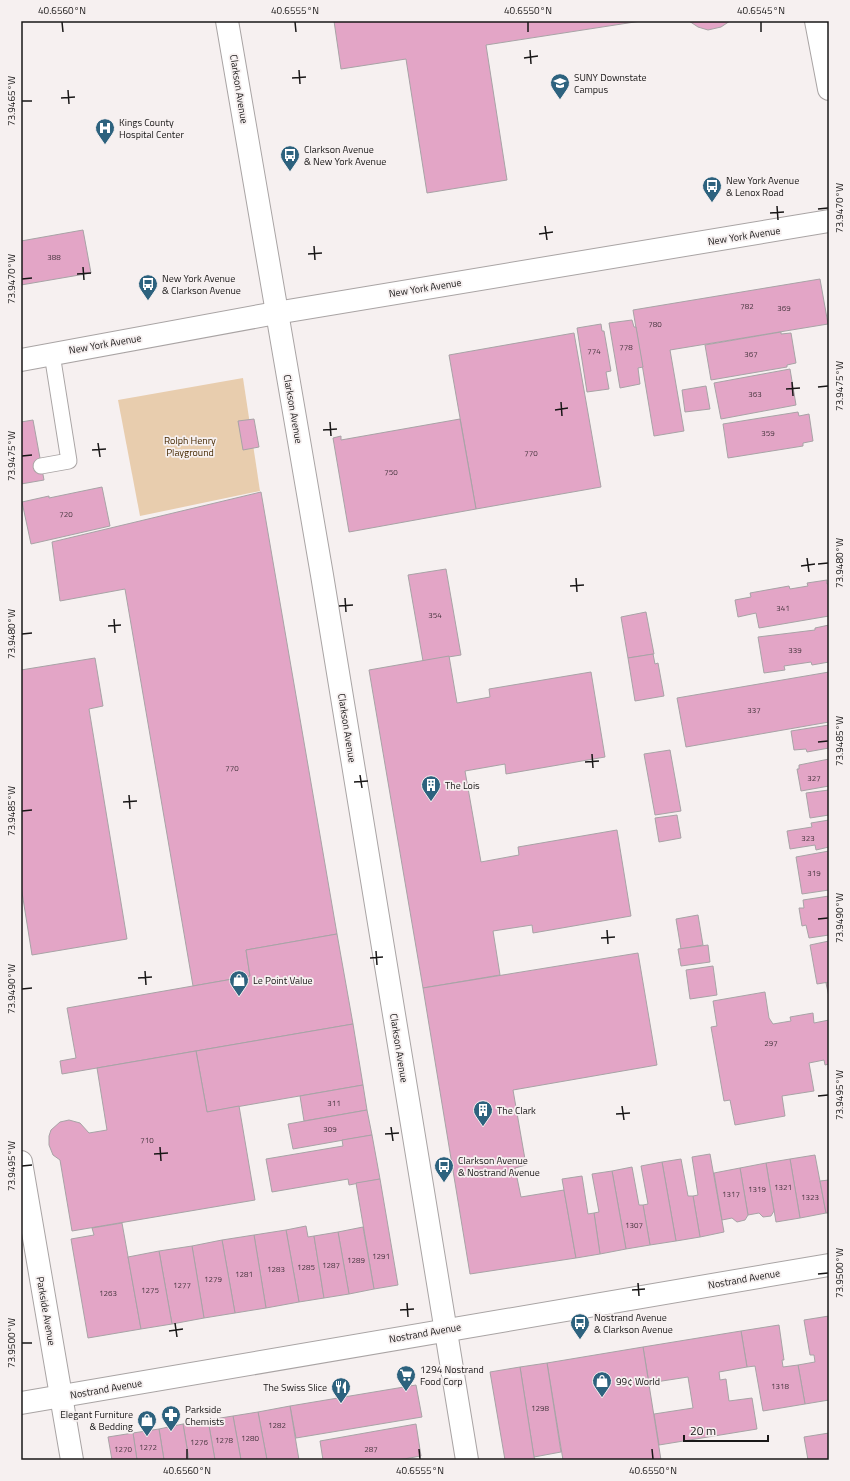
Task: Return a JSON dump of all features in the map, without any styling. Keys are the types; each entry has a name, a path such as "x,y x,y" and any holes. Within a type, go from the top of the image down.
{"street":[{"name":"Clarkson Avenue","path":"227,21 323,583 467,1460"},
{"path":"816,21 829,89"},
{"name":"New York Avenue","path":"21,360 276,313 829,222"},
{"name":"Parkside Avenue","path":"21,1162 72,1460"},
{"name":"Nostrand Avenue","path":"21,1403 829,1264"}],"lane":[{"path":"41,466 69,461 52,354"}],"green space":[{"name":"Rolph Henry Playground","path":"243,378 260,491 140,516 118,400"}],"building":[{"path":"334,21 641,21 486,45 507,180 427,193 406,59 341,69"},
{"path":"689,21 730,21 721,27 708,30 698,27"},
{"path":"83,230 91,273 21,285 21,241"},
{"path":"820,279 828,324 670,350 684,431 654,436 633,310"},
{"path":"632,320 634,327 636,327 643,367 638,368 640,384 620,388 609,323"},
{"path":"601,324 602,331 604,331 611,371 606,372 609,389 587,392 577,328"},
{"path":"781,332 781,334 791,333 796,363 787,365 787,367 711,380 705,345"},
{"path":"574,333 601,487 476,509 449,355"},
{"path":"790,369 796,405 721,419 714,383"},
{"path":"706,386 710,409 685,412 682,390"},
{"path":"798,412 799,416 809,414 813,441 803,443 803,446 728,458 723,424"},
{"path":"254,419 259,447 243,450 238,421"},
{"path":"460,419 476,509 349,532 333,438 341,436 341,440"},
{"path":"33,420 44,480 21,484 21,422"},
{"path":"102,487 110,526 31,544 22,502"},
{"path":"261,492 337,934 246,950 250,976 193,986 125,589 60,601 52,542"},
{"path":"446,569 461,655 423,661 408,575"},
{"path":"827,580 827,584 829,584 829,616 759,628 756,613 738,617 735,600 751,597 750,593 789,586 790,589 808,586 807,583"},
{"path":"646,612 654,654 628,658 621,617"},
{"path":"829,625 829,662 812,665 811,662 784,666 785,670 764,673 758,637 815,630 815,628"},
{"path":"653,654 655,664 658,663 664,696 635,701 628,658"},
{"name":"The Lois","path":"449,656 457,703 490,697 489,689 591,672 605,757 506,774 505,764 465,771 481,862 519,855 518,847 617,830 631,916 533,933 532,925 493,931 500,975 423,988 369,670"},
{"path":"95,658 103,706 89,709 127,939 32,955 21,886 21,670"},
{"path":"829,672 829,722 686,747 677,698"},
{"path":"829,725 829,748 807,752 806,749 794,750 791,731"},
{"path":"670,750 681,811 655,815 644,754"},
{"path":"829,759 829,786 801,791 797,769 799,769 799,765"},
{"path":"829,790 829,815 810,818 806,793"},
{"path":"677,815 681,838 659,842 655,818"},
{"path":"829,820 829,847 816,850 815,845 790,849 787,831 812,827 811,823"},
{"path":"829,851 829,890 802,894 796,857"},
{"path":"829,896 829,935 809,938 806,925 802,926 799,908 804,908 803,900"},
{"path":"698,915 703,945 681,949 676,919"},
{"name":"Le Point Value","path":"337,934 353,1024 62,1074 60,1061 76,1058 67,1008 250,976 246,950"},
{"path":"829,941 829,982 817,984 810,945"},
{"path":"708,945 710,962 681,966 678,949"},
{"name":"The Clark","path":"638,953 657,1065 513,1090 526,1165 515,1168 521,1197 564,1190 576,1258 470,1274 423,988"},
{"path":"713,966 717,995 690,999 686,970"},
{"path":"829,982 829,997 826,983"},
{"path":"765,992 769,1018 773,1024 791,1021 790,1017 813,1013 814,1023 829,1020 829,1064 825,1065 824,1060 809,1063 814,1091 782,1096 785,1116 735,1125 730,1100 724,1101 711,1027 717,1026 713,1001"},
{"path":"353,1024 363,1085 207,1112 196,1051"},
{"path":"196,1051 207,1112 239,1106 255,1200 72,1231 60,1160 53,1155 49,1145 51,1130 60,1122 69,1120 80,1123 89,1133 107,1130 97,1068"},
{"path":"363,1085 367,1110 304,1121 300,1096"},
{"path":"367,1110 372,1135 293,1149 288,1124"},
{"path":"372,1135 380,1179 349,1185 348,1179 272,1192 266,1159 343,1146 342,1140"},
{"path":"710,1154 724,1232 700,1237 693,1196 698,1195 692,1157"},
{"path":"815,1155 826,1213 800,1218 790,1159"},
{"path":"681,1159 688,1196 693,1196 700,1237 676,1241 662,1162"},
{"path":"790,1159 800,1218 776,1222 766,1163"},
{"path":"662,1162 676,1241 650,1245 643,1205 648,1204 641,1166"},
{"path":"766,1163 774,1211 771,1216 763,1217 759,1213 748,1215 740,1168"},
{"path":"632,1167 639,1205 643,1205 650,1245 626,1249 612,1171"},
{"path":"740,1168 748,1215 745,1220 737,1222 732,1218 722,1220 714,1173"},
{"path":"612,1171 626,1249 600,1254 594,1213 599,1212 592,1174"},
{"path":"582,1176 588,1214 594,1213 600,1254 576,1258 562,1179"},
{"path":"380,1179 398,1285 374,1289 356,1183"},
{"path":"829,1180 829,1213 826,1213 820,1181"},
{"path":"122,1223 141,1329 88,1338 71,1239 94,1235 92,1228"},
{"path":"306,1226 308,1237 314,1236 324,1298 299,1302 286,1230"},
{"path":"363,1227 374,1289 349,1294 338,1232"},
{"path":"286,1230 299,1302 266,1308 254,1235"},
{"path":"338,1232 349,1294 324,1298 314,1236"},
{"path":"254,1235 266,1308 235,1313 222,1240"},
{"path":"222,1240 235,1313 204,1318 192,1246"},
{"path":"192,1246 204,1318 172,1324 159,1251"},
{"path":"159,1251 172,1324 141,1329 128,1257"},
{"path":"829,1316 829,1400 805,1404 798,1365 815,1362 814,1355 810,1355 804,1320"},
{"path":"779,1325 784,1360 782,1360 783,1367 798,1365 805,1404 763,1411 755,1366 747,1367 741,1331"},
{"path":"741,1331 747,1367 719,1372 720,1380 726,1379 729,1401 752,1398 757,1429 659,1445 654,1414 693,1408 688,1377 649,1383 643,1347"},
{"name":"99¢ World","path":"643,1347 661,1460 563,1460 547,1363"},
{"path":"547,1363 561,1452 534,1457 520,1367"},
{"path":"520,1367 535,1460 505,1460 490,1372"},
{"path":"416,1385 422,1417 296,1438 290,1406"},
{"path":"290,1406 299,1460 267,1460 258,1412"},
{"path":"258,1412 267,1460 241,1460 233,1416"},
{"path":"233,1416 241,1460 215,1460 208,1420"},
{"path":"208,1420 215,1460 189,1460 183,1424"},
{"path":"183,1424 189,1460 164,1460 159,1429"},
{"path":"416,1424 421,1456 398,1460 323,1460 320,1441"},
{"path":"159,1429 164,1460 137,1460 133,1433"},
{"path":"133,1433 137,1460 112,1460 108,1437"},
{"path":"829,1433 829,1460 808,1460 804,1437"}],"place":[{"name":"SUNY Downstate Campus","path":"560,100"},
{"name":"Kings County Hospital Center","path":"105,145"},
{"name":"Clarkson Avenue & New York Avenue","path":"290,172"},
{"name":"New York Avenue & Lenox Road","path":"712,203"},
{"name":"New York Avenue & Clarkson Avenue","path":"148,301"},
{"name":"The Lois","path":"431,802"},
{"name":"Le Point Value","path":"239,997"},
{"name":"The Clark","path":"483,1127"},
{"name":"Clarkson Avenue & Nostrand Avenue","path":"444,1183"},
{"name":"Nostrand Avenue & Clarkson Avenue","path":"580,1340"},
{"name":"1294 Nostrand Food Corp","path":"406,1392"},
{"name":"99¢ World","path":"602,1398"},
{"name":"The Swiss Slice","path":"341,1404"},
{"name":"Parkside Chemists","path":"171,1432"},
{"name":"Elegant Furniture & Bedding","path":"147,1437"}]}
